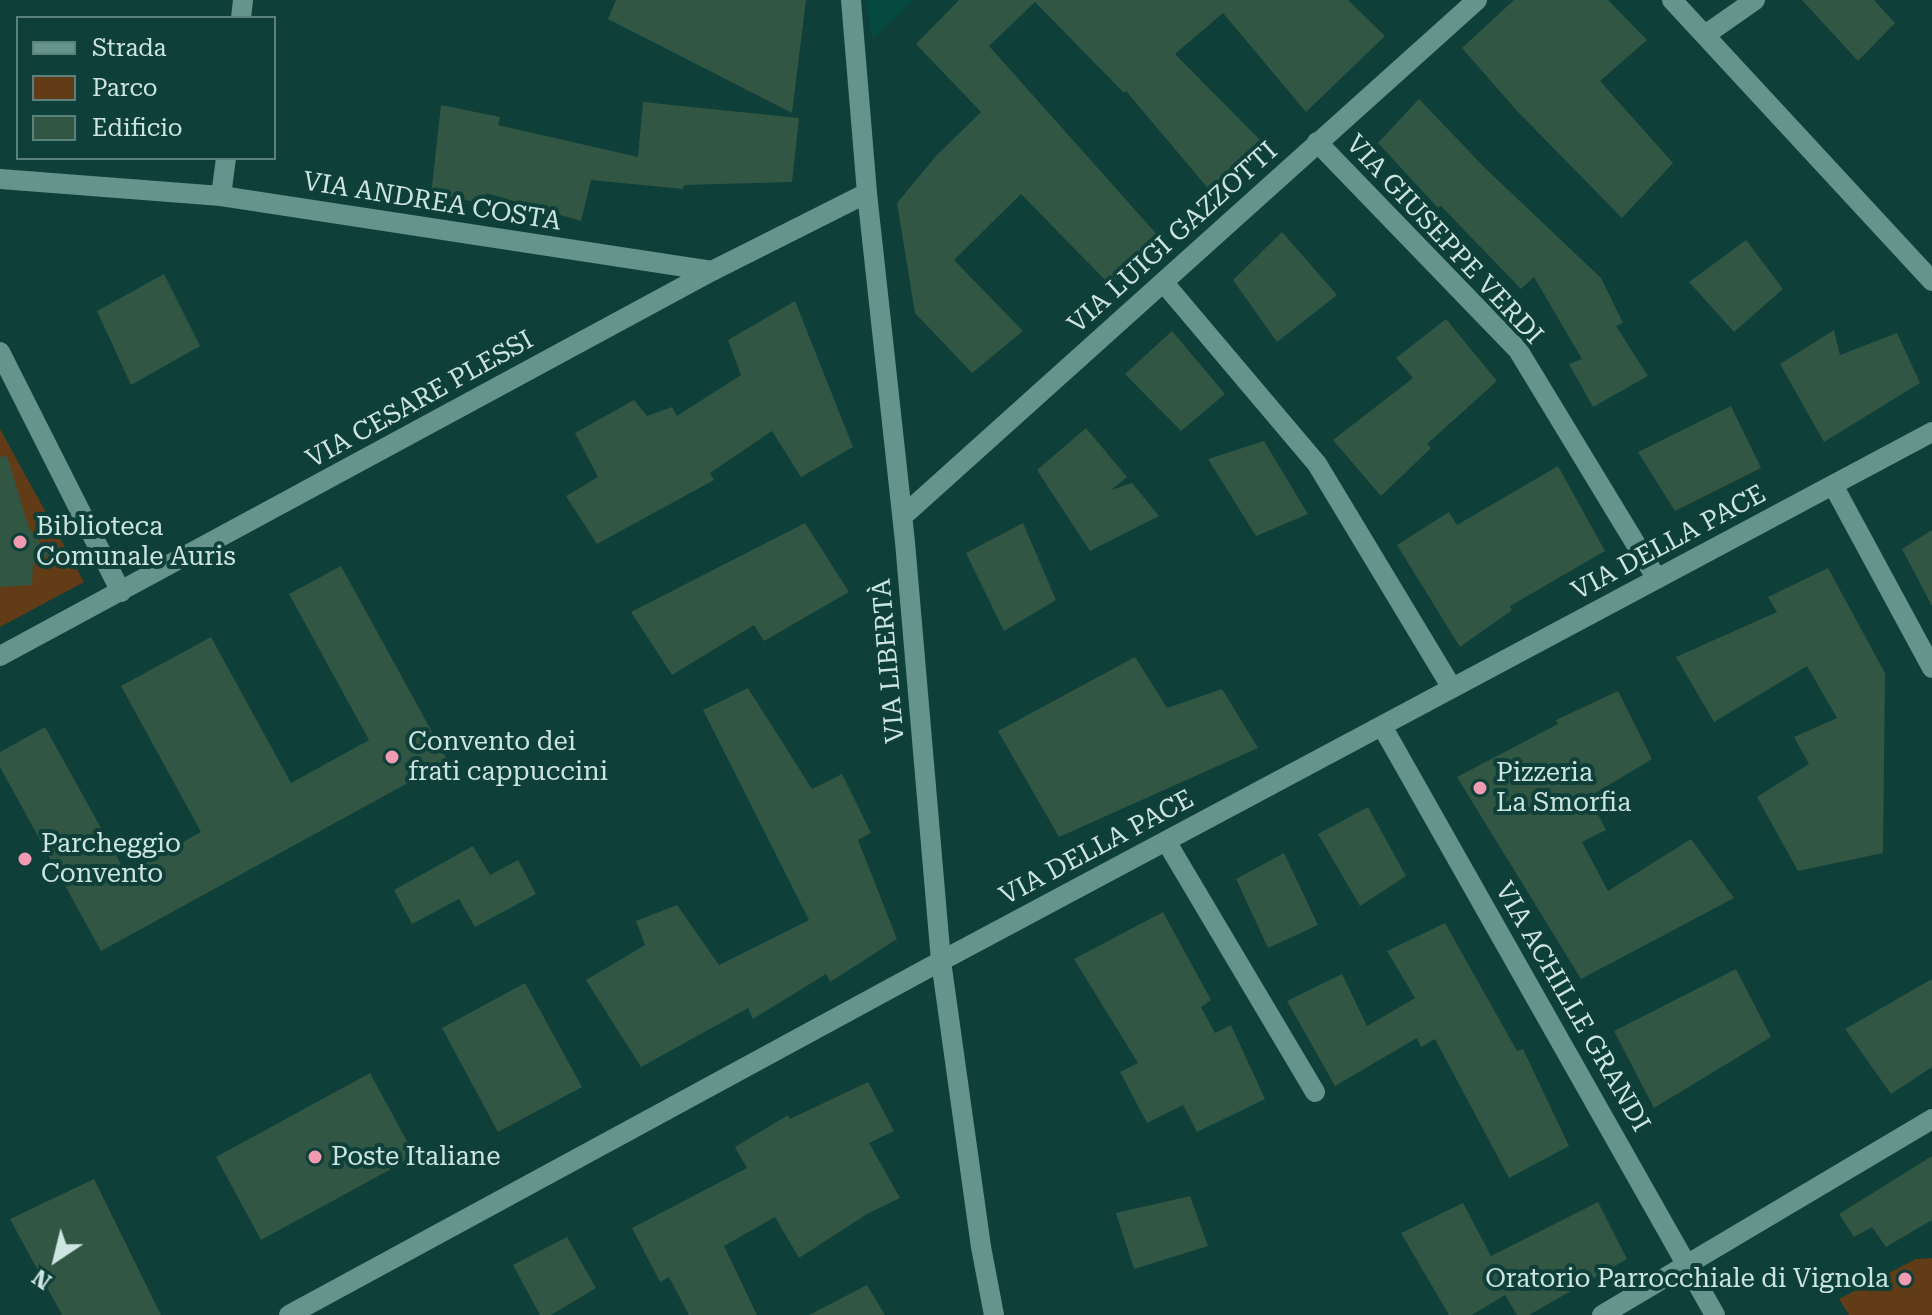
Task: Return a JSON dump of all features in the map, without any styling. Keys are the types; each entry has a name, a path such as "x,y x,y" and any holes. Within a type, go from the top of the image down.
{"street":[{"name":"VIA LIBERTÀ","path":"851,0 867,193 903,516 941,961 981,1247 994,1315"},
{"name":"VIA LUIGI GAZZOTTI","path":"903,516 1477,0"},
{"path":"1672,0 1932,281"},
{"path":"1705,35 1755,0"},
{"name":"VIA GIUSEPPE VERDI","path":"1317,142 1518,350 1657,579"},
{"path":"221,196 226,160"},
{"name":"VIA ANDREA COSTA","path":"0,179 221,196 712,271"},
{"name":"VIA CESARE PLESSI","path":"0,656 712,271 867,193"},
{"path":"1164,283 1317,464 1452,688"},
{"path":"0,352 121,592"},
{"name":"VIA DELLA PACE","path":"289,1315 941,961 1932,432"},
{"path":"1833,485 1932,668"},
{"name":"VIA ACHILLE GRANDI","path":"1382,726 1715,1315"},
{"path":"1166,841 1315,1092"},
{"path":"1602,1315 1932,1119"}],"shaded area":[{"path":"866,0 914,0 872,40"}],"green space":[{"path":"0,429 84,582 0,627"},
{"name":"Oratorio Parrocchiale di Vignola","path":"1932,1258 1932,1315 1849,1315 1839,1299 1916,1259"}],"building":[{"path":"616,0 806,0 792,113 608,19"},
{"path":"959,0 1348,0 1385,36 1306,112 1223,13 1175,54 1261,141 1211,192 1126,91 1124,93 1035,2 989,46 1161,239 1110,285 1021,194 954,260 1023,331 972,373 915,313 897,203 936,156 981,112 916,44"},
{"path":"1514,0 1608,0 1647,40 1600,81 1673,163 1622,218 1518,112 1462,48"},
{"path":"1802,0 1874,0 1895,23 1858,61"},
{"path":"1419,99 1485,168 1601,278 1623,323 1616,326 1648,376 1593,407 1569,364 1582,359 1534,277 1521,289 1441,206 1438,208 1378,143"},
{"path":"643,102 799,118 792,182 684,185 683,189 591,180 581,221 486,193 484,203 431,195 441,105 500,117 498,125 638,157"},
{"path":"1282,232 1337,295 1277,342 1233,280"},
{"path":"1746,240 1783,289 1734,332 1689,282"},
{"path":"164,274 200,346 131,385 97,311"},
{"path":"795,301 853,447 801,477 772,431 710,473 714,480 597,544 566,496 598,477 575,433 634,400 647,416 672,407 677,416 741,375 728,340"},
{"path":"1446,319 1497,381 1427,444 1431,448 1381,496 1333,440 1413,378 1396,358"},
{"path":"1834,330 1840,355 1897,333 1920,383 1824,442 1780,364"},
{"path":"1172,331 1225,394 1181,431 1125,374"},
{"path":"1731,406 1761,468 1675,511 1638,452"},
{"path":"1086,428 1127,477 1111,490 1132,483 1159,516 1090,551 1037,470"},
{"path":"1264,441 1308,514 1256,536 1208,459"},
{"name":"Biblioteca Comunale Auris","path":"7,456 29,528 49,555 33,564 32,585 0,587 0,457"},
{"path":"1558,466 1605,551 1510,606 1512,610 1460,647 1397,545 1449,512 1457,525"},
{"path":"805,523 849,592 764,641 754,625 672,675 631,612"},
{"path":"1023,523 1056,600 1004,631 966,553"},
{"path":"1932,530 1932,606 1902,549"},
{"name":"Convento dei frati cappuccini","path":"341,566 448,761 101,951 0,767 0,752 45,727 126,873 201,832 121,686 211,637 291,783 369,740 289,594"},
{"path":"1828,568 1885,673 1883,853 1798,871 1757,797 1809,764 1794,737 1837,718 1807,666 1714,722 1676,657 1777,612 1768,597"},
{"path":"1135,657 1167,708 1222,689 1258,748 1059,837 998,731"},
{"path":"748,688 812,789 842,774 871,833 858,840 897,939 830,982 826,974 753,1019 748,1008 641,1067 586,980 645,945 636,921 677,905 719,965 809,920 703,710"},
{"path":"1618,691 1652,759 1589,797 1606,830 1582,842 1608,891 1691,839 1734,898 1581,979 1457,777 1558,724 1556,720"},
{"path":"1368,807 1406,876 1360,906 1318,834"},
{"path":"473,846 490,875 518,860 536,894 475,927 459,899 412,924 394,890"},
{"path":"1284,853 1318,925 1268,948 1236,879"},
{"path":"1163,912 1211,1000 1201,1007 1215,1033 1231,1025 1265,1099 1197,1132 1183,1105 1147,1123 1120,1072 1138,1063 1074,959"},
{"path":"1445,923 1517,1051 1523,1049 1569,1146 1509,1178 1435,1039 1421,1047 1417,1038 1335,1086 1287,1001 1342,974 1367,1026 1415,998 1387,951"},
{"path":"1736,969 1771,1037 1654,1108 1614,1031"},
{"path":"1932,979 1932,1067 1891,1094 1845,1029"},
{"path":"525,983 582,1087 498,1132 442,1028"},
{"name":"Poste Italiane","path":"370,1073 415,1156 261,1240 216,1157"},
{"path":"868,1082 894,1131 869,1143 900,1198 867,1214 799,1258 775,1217 724,1246 757,1315 689,1315 669,1277 660,1282 632,1228 747,1168 735,1147 788,1115 790,1119"},
{"path":"1932,1156 1932,1220 1886,1247 1872,1227 1854,1237 1839,1214"},
{"path":"94,1179 161,1315 62,1315 10,1219"},
{"path":"1190,1196 1208,1246 1134,1269 1116,1213"},
{"path":"1598,1202 1627,1259 1529,1315 1517,1315 1505,1295 1472,1315 1449,1315 1401,1233 1463,1203 1491,1256"},
{"path":"567,1237 596,1288 551,1315 540,1315 513,1265"},
{"path":"867,1285 885,1315 809,1315"}],"place":[{"name":"Biblioteca Comunale Auris","path":"20,542"},
{"name":"Convento dei frati cappuccini","path":"392,757"},
{"name":"Pizzeria La Smorfia","path":"1480,788"},
{"name":"Parcheggio Convento","path":"25,859"},
{"name":"Poste Italiane","path":"315,1157"},
{"name":"Oratorio Parrocchiale di Vignola","path":"1905,1279"}]}
